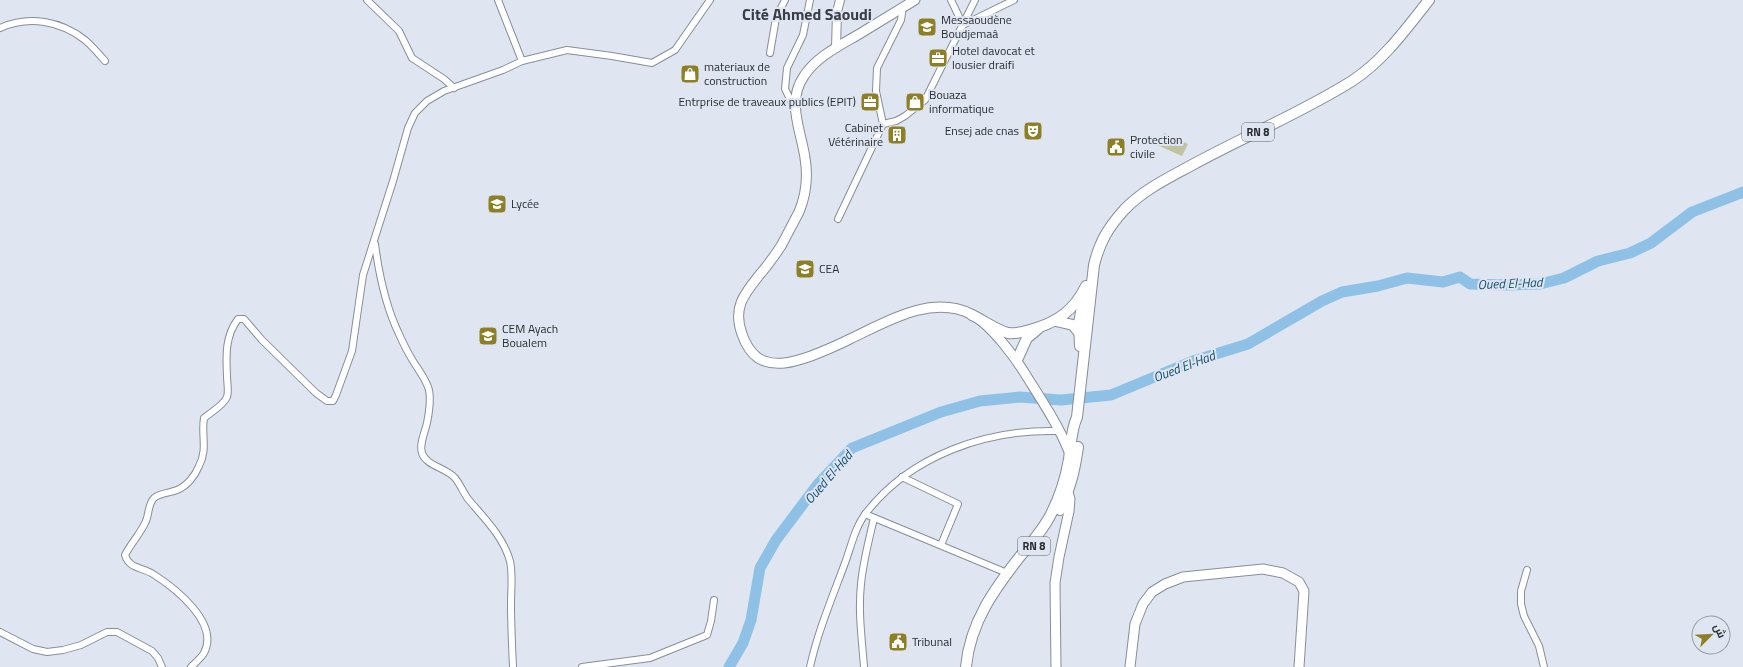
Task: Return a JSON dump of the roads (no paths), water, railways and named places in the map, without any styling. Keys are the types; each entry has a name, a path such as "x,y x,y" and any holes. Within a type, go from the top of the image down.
{"main road":[{"path":"915,0 836,48 813,64 802,78 796,94 795,109 805,157 806,175 804,198 782,244 762,272 748,288 742,300 738,318 739,326 750,350 756,357 766,362 776,364 790,363 839,344 907,313 925,309 941,308 972,314 1009,333 1016,333 1056,321 1074,306 1086,286"},
{"name":"RN 8","path":"1082,368 1079,331 1086,286 1094,265 1099,245 1125,209 1150,188 1203,159 1309,106 1354,80 1378,61 1397,41 1429,0"},
{"name":"RN 8","path":"969,667 975,636 985,613 1007,580 1048,529 1068,493 1075,473 1079,437 1077,417 1094,265"},
{"path":"972,314 996,336 1017,360 1052,418 1070,455"},
{"path":"1056,321 1070,323 1079,331 1084,348"},
{"path":"1017,360 1027,338 1039,327"},
{"name":"RN 8","path":"966,667 970,640 976,624 987,603 1052,512 1064,480 1070,455 1073,428 1077,417"},
{"path":"1052,418 1063,427 1073,428"},
{"path":"1056,667 1055,582 1058,557 1069,511 1068,493 1064,480"},
{"path":"1130,667 1136,624 1143,604 1152,592 1165,584 1183,577 1263,569 1283,573 1299,582 1304,591 1299,667"}],"street":[{"path":"367,0 399,31 412,58 444,79 454,88"},
{"path":"498,0 522,61"},
{"path":"191,667 204,654 207,643 206,630 200,618 182,596 151,573 132,566 126,561 125,555 146,521 151,504 155,497 178,490 190,481 200,466 204,453 205,441 203,426 204,418 222,404 226,398 228,389 226,359 227,346 232,328 238,319 244,319 262,340 316,393 327,401 333,401 352,351 363,274 408,128 415,113 427,101 454,88 503,70 522,61 566,50 652,63 675,50 710,0"},
{"path":"770,53 776,18 785,0"},
{"path":"795,109 785,89 787,68 803,34 810,0"},
{"path":"836,48 837,12 840,0"},
{"path":"951,0 963,25"},
{"path":"883,124 896,121 905,116 925,100 975,0"},
{"path":"963,25 1014,0"},
{"path":"838,219 883,124 876,91 877,68 901,20 903,7"},
{"path":"0,28 33,20 54,23 85,40 105,61"},
{"path":"374,241 378,271 385,297 398,333 426,381 429,392 427,423 421,444 422,453 427,460 455,477 467,498 487,520 498,535 509,560 512,575 511,624 513,667"},
{"path":"810,667 828,606 854,537 865,514 902,477 945,452 965,445 1017,433 1041,430 1059,431"},
{"path":"902,477 958,504 941,545"},
{"path":"865,514 1007,573"},
{"path":"864,667 860,615 861,584 874,518"},
{"path":"1527,570 1521,591 1521,604 1524,616 1539,646 1544,667"},
{"path":"582,667 650,658 680,648 707,635 714,600"},
{"path":"0,632 33,650 47,652 80,646 107,632 116,632 152,651 158,658 162,667"}],"waterway":[{"name":"Oued El-Had","path":"729,667 743,643 751,620 760,568 776,540 818,484 852,448 941,412 980,401 1020,397 1061,400 1111,395 1193,361 1248,344 1322,301 1342,292 1378,286 1407,278 1443,282 1460,277 1470,284 1507,285 1540,284 1564,278 1598,261 1630,253 1651,243 1692,212 1743,192"}],"place":[{"name":"Messaoudène Boudjemaâ","path":"927,27"},
{"name":"Hotel davocat et lousier draifi","path":"938,58"},
{"name":"materiaux de construction","path":"690,74"},
{"name":"Entrprise de traveaux publics (EPIT)","path":"870,102"},
{"name":"Bouaza informatique","path":"915,102"},
{"name":"Ensej ade cnas","path":"1033,131"},
{"name":"Cabinet Vétérinaire","path":"897,135"},
{"name":"Protection civile","path":"1116,147"},
{"name":"Lycée","path":"497,204"},
{"name":"CEA","path":"805,269"},
{"name":"CEM Ayach Boualem","path":"488,336"},
{"name":"Tribunal","path":"898,642"}],"district":[{"name":"Cité Ahmed Saoudi","path":"807,14"}]}
